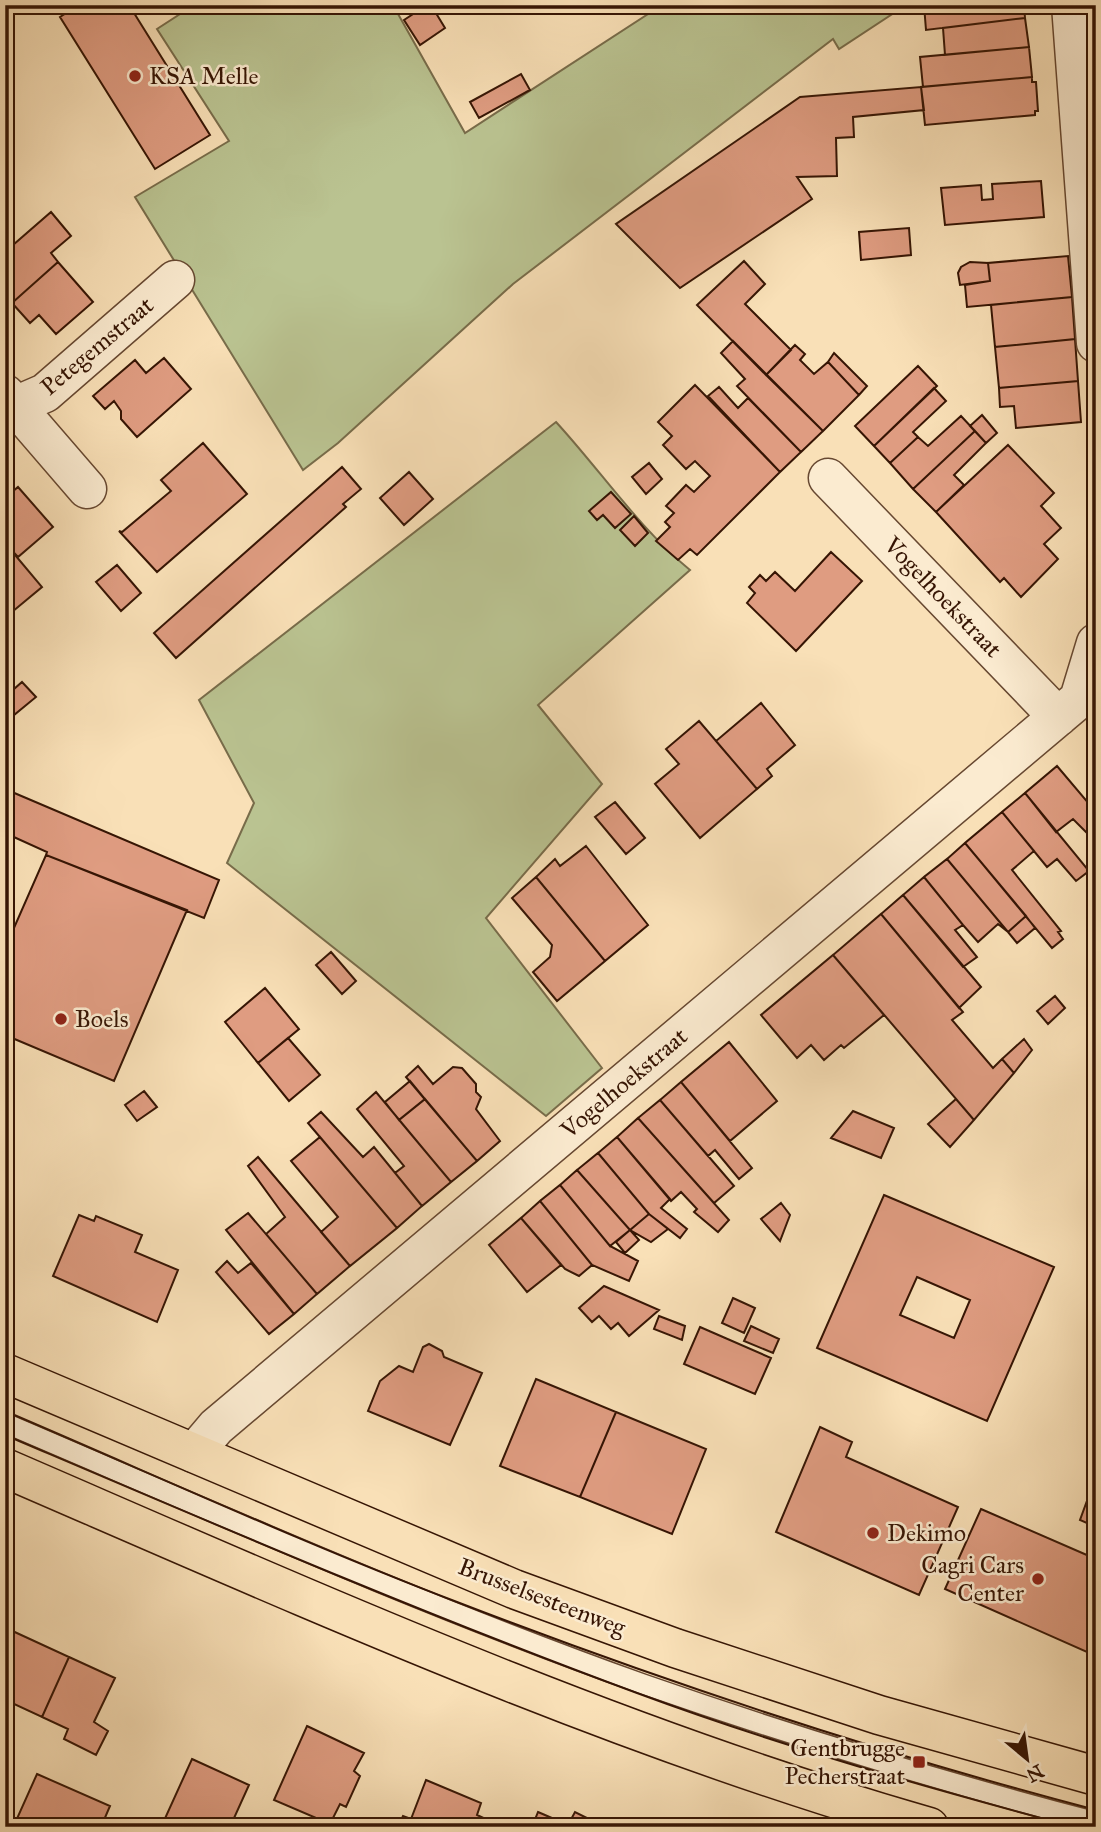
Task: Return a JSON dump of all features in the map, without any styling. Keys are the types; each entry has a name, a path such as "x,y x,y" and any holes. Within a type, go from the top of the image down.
{"main road":[{"name":"Brusselsesteenweg","path":"5,1373 514,1589 675,1648 879,1715 1096,1776"},
{"path":"5,1468 485,1673 855,1805 929,1827"}],"street":[{"path":"1071,5 1088,135 1096,343"},
{"name":"Petegemstraat","path":"87,489 9,405 45,393 175,280"},
{"name":"Vogelhoekstraat","path":"194,1454 216,1427 245,1402 1078,712 828,478"},
{"path":"1078,712 1096,643"}],"lane":[{"path":"5,1423 451,1611 642,1683 870,1760 1096,1822"}],"green space":[{"path":"194,5 393,5 465,133 662,5 906,5 839,49 833,39 513,284 338,443 303,470 135,197 229,141 157,29"},
{"path":"556,422 653,536 690,570 538,705 602,784 486,918 602,1068 546,1116 227,863 254,803 199,700"}],"building":[{"name":"KSA Melle","path":"79,5 129,5 210,135 155,169 60,17"},
{"path":"431,5 445,28 420,45 404,20"},
{"path":"924,5 1024,5 1025,18 926,30"},
{"path":"1025,18 1029,47 945,55 943,28"},
{"path":"1029,47 1032,77 923,87 920,57"},
{"path":"521,74 530,90 479,118 470,102"},
{"path":"1032,77 1032,82 1036,82 1038,111 1035,111 1035,115 925,125 921,87"},
{"path":"921,87 924,110 853,117 854,137 836,138 837,176 797,177 812,199 680,288 616,224 800,97"},
{"path":"1041,181 1044,217 945,225 941,188 981,185 982,200 993,199 992,184"},
{"path":"51,212 71,236 51,253 58,262 12,303 5,294 5,252"},
{"path":"909,228 911,255 861,260 859,232"},
{"path":"1068,256 1072,297 967,307 965,285 990,281 988,263"},
{"path":"744,261 765,284 745,304 791,350 766,375 697,305"},
{"path":"58,262 93,302 56,334 39,315 30,323 12,303"},
{"path":"970,262 988,263 990,281 960,285 958,273 961,267"},
{"path":"1072,297 1075,339 995,347 991,305"},
{"path":"1075,339 1078,381 999,388 995,347"},
{"path":"733,341 823,431 801,452 737,386 745,379 721,353"},
{"path":"795,345 805,354 800,360 814,374 828,362 859,395 823,431 766,375"},
{"path":"834,353 867,386 859,395 828,362"},
{"path":"164,358 191,389 137,437 121,419 121,411 114,401 105,409 93,396 135,360 146,373"},
{"path":"918,366 937,386 874,446 855,426"},
{"path":"1078,381 1081,422 1016,428 1014,406 1000,407 999,388"},
{"path":"695,385 780,472 697,555 690,549 678,560 656,541 670,527 665,522 674,513 666,506 686,485 694,492 710,476 695,461 686,469 663,445 672,436 658,422"},
{"path":"719,387 738,408 748,398 801,452 780,472 708,396"},
{"path":"934,388 946,401 913,432 918,437 890,463 874,446"},
{"path":"982,415 997,433 986,443 970,426"},
{"path":"961,416 975,431 913,489 890,463 918,437 928,446"},
{"path":"975,431 986,443 954,475 964,485 936,512 913,489"},
{"path":"203,443 247,494 157,572 119,531 122,532 171,491 161,480"},
{"path":"1008,445 1054,493 1041,506 1061,528 1044,544 1058,559 1021,597 1004,578 1000,582 936,512"},
{"path":"649,463 662,479 646,494 632,477"},
{"path":"342,467 361,489 343,504 346,507 176,658 154,633"},
{"path":"409,472 433,499 404,525 380,498"},
{"path":"18,487 53,527 18,557 5,543 5,498"},
{"path":"611,492 631,514 615,528 603,515 597,520 589,511"},
{"path":"634,516 648,533 635,546 620,530"},
{"path":"5,543 42,587 6,617 5,616"},
{"path":"831,552 862,581 796,651 747,603 755,593 749,587 760,575 766,581 775,572 795,591"},
{"path":"117,565 141,593 121,611 96,582"},
{"path":"22,682 36,697 14,715 5,705 5,697"},
{"path":"761,703 795,745 767,769 772,776 757,789 716,741"},
{"path":"699,721 757,789 700,838 655,784 679,764 666,749"},
{"path":"1057,766 1096,812 1096,842 1073,819 1056,832 1025,793"},
{"path":"12,792 219,880 204,918 46,855 47,852 5,833 5,797"},
{"path":"1025,793 1089,871 1076,881 1057,859 1047,867 1002,812"},
{"path":"615,802 645,838 626,854 595,817"},
{"path":"1002,812 1034,851 1012,870 1061,931 1058,932 1063,939 1052,948 965,843"},
{"path":"965,843 1026,916 1008,932 947,859"},
{"path":"586,846 648,925 605,961 536,877 555,859 560,866"},
{"path":"46,855 187,910 114,1081 5,1035 6,946"},
{"path":"947,859 1008,932 998,924 978,942 963,925 924,877"},
{"path":"536,877 605,961 557,1001 533,972 550,957 552,945 512,898"},
{"path":"924,877 963,925 955,930 977,957 963,967 903,895"},
{"path":"903,895 981,987 959,1008 881,914"},
{"path":"881,914 963,1012 952,1020 993,1068 1002,1059 1014,1073 974,1120 833,955"},
{"path":"1026,916 1035,928 1017,943 1008,932"},
{"path":"331,952 356,981 342,994 316,965"},
{"path":"833,955 884,1015 844,1048 841,1045 824,1060 811,1045 797,1058 761,1015"},
{"path":"265,988 299,1029 258,1063 225,1022"},
{"path":"1055,996 1065,1008 1048,1024 1037,1011"},
{"path":"288,1038 320,1075 289,1101 258,1063"},
{"path":"1024,1039 1032,1050 1014,1073 1002,1059"},
{"path":"729,1042 777,1101 730,1141 681,1082"},
{"path":"418,1066 433,1084 453,1067 462,1068 476,1084 476,1092 481,1097 476,1109 500,1141 477,1161 406,1077"},
{"path":"410,1081 425,1099 399,1120 385,1102"},
{"path":"681,1082 752,1168 739,1179 715,1150 708,1156 660,1100"},
{"path":"144,1091 157,1107 137,1121 125,1105"},
{"path":"376,1092 451,1182 422,1206 395,1173 404,1166 357,1109"},
{"path":"425,1099 477,1161 451,1182 399,1120"},
{"path":"956,1099 974,1120 950,1147 928,1124"},
{"path":"660,1100 734,1186 714,1203 638,1118"},
{"path":"853,1111 894,1128 881,1158 831,1138"},
{"path":"321,1112 363,1157 374,1147 422,1206 397,1228 308,1123"},
{"path":"638,1118 729,1220 718,1232 694,1212 697,1209 681,1192 671,1201 617,1137"},
{"path":"320,1137 397,1228 350,1266 321,1232 338,1217 291,1161"},
{"path":"617,1137 670,1199 661,1208 687,1229 680,1238 649,1214 598,1153"},
{"path":"598,1153 649,1214 630,1230 577,1170"},
{"path":"258,1157 350,1266 317,1294 266,1234 285,1217 248,1166"},
{"path":"577,1170 630,1230 610,1246 560,1185"},
{"path":"560,1185 610,1246 638,1261 629,1281 592,1265 540,1201"},
{"path":"884,1195 1054,1267 987,1421 817,1348","holes":["917,1277 970,1300 954,1338 900,1315"]},
{"path":"540,1201 592,1265 579,1276 565,1269 521,1218"},
{"path":"781,1203 790,1215 780,1241 761,1219"},
{"path":"248,1213 317,1294 294,1314 226,1230"},
{"path":"649,1214 668,1229 651,1242 630,1230"},
{"path":"79,1215 94,1221 96,1216 142,1235 135,1252 178,1270 157,1322 53,1276"},
{"path":"521,1218 561,1265 527,1292 489,1245"},
{"path":"630,1230 639,1240 625,1253 616,1242"},
{"path":"227,1261 238,1273 251,1263 294,1314 269,1334 216,1272"},
{"path":"604,1286 659,1310 629,1336 618,1323 611,1329 599,1316 592,1322 579,1308"},
{"path":"733,1298 755,1308 744,1333 722,1323"},
{"path":"659,1316 685,1326 682,1340 654,1329"},
{"path":"751,1326 779,1339 773,1353 744,1341"},
{"path":"700,1327 771,1358 755,1394 684,1364"},
{"path":"429,1344 442,1351 444,1357 482,1373 450,1445 368,1411 380,1381 399,1366 413,1372 423,1347"},
{"path":"536,1379 616,1412 580,1497 500,1466"},
{"path":"616,1412 706,1449 672,1534 580,1497"},
{"path":"820,1427 852,1442 846,1457 958,1507 919,1595 776,1532"},
{"path":"1088,1498 1096,1501 1096,1527 1080,1520"},
{"path":"981,1509 1096,1559 1096,1656 945,1589"},
{"path":"6,1628 69,1657 42,1717 10,1702 5,1711"},
{"path":"69,1657 115,1678 94,1722 108,1731 96,1755 64,1739 68,1729 42,1717"},
{"path":"307,1726 364,1753 354,1771 360,1776 346,1807 340,1804 330,1824 274,1800"},
{"path":"192,1759 249,1785 230,1827 162,1825"},
{"path":"37,1774 110,1806 101,1827 22,1827 15,1823"},
{"path":"426,1780 481,1803 477,1815 488,1820 485,1827 398,1827 403,1816 411,1819"},
{"path":"538,1812 568,1825 575,1812 603,1826 532,1827"}],"tram line":[{"path":"5,1411 343,1557 615,1661 934,1765 1096,1810"},
{"path":"5,1435 398,1600 637,1693 854,1765 1075,1827"}],"place":[{"name":"KSA Melle","path":"135,76"},
{"name":"Boels","path":"61,1019"},
{"name":"Dekimo","path":"873,1533"},
{"name":"Cagri Cars Center","path":"1038,1579"},
{"name":"Gentbrugge Pecherstraat","path":"919,1762"}]}
